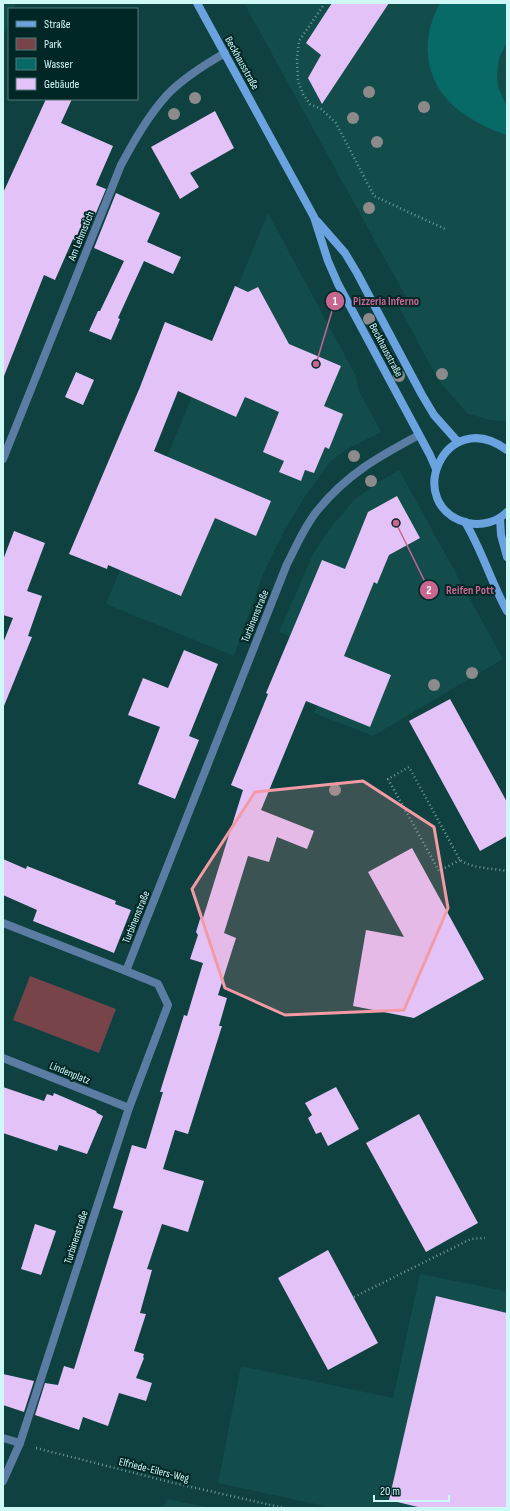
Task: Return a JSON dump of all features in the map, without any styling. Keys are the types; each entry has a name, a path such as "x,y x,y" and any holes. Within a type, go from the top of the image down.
{"main road":[{"name":"Beckhausstraße","path":"197,3 314,217 328,261 338,284 436,469"},
{"name":"Beckhausstraße","path":"314,217 345,253 422,395 434,415 458,442"},
{"path":"507,450 497,443 484,439 471,438 458,442 447,450 440,459 436,469 435,488 439,501 447,512 458,520 481,524 500,518 507,512"},
{"path":"500,518 501,535 507,557"},
{"path":"465,522 474,536 489,574 507,611"}],"street":[{"name":"Am Lehmstich","path":"3,459 121,165 131,146 151,115 168,94 205,64 224,53"},
{"name":"Turbinenstraße","path":"3,1482 20,1443 129,1108 168,1004 158,984 126,971 287,564 316,512 337,489 359,470 419,435"},
{"path":"3,923 126,971"},
{"name":"Lindenplatz","path":"3,1058 129,1108"},
{"path":"3,1438 20,1443"}],"path":[{"path":"325,3 299,41 296,59 298,81 303,94 310,104 320,109 336,123 374,196 445,229"},
{"path":"460,860 439,872 388,779 409,767 460,860 474,866 507,870"},
{"path":"354,1297 471,1239 485,1238"},
{"name":"Elfriede-Eilers-Weg","path":"20,1443 174,1484 284,1508"}],"highlighted area":[{"path":"363,781 434,827 448,908 404,1010 285,1015 225,988 192,889 255,792"}],"shaded area":[{"path":"3,3 16,3 14,8 8,8 8,24 3,38"},
{"path":"244,3 507,3 507,421 491,420 468,414 439,381 398,305 407,299"},
{"path":"268,213 356,376 358,389 381,432 347,449 330,462 304,498 283,533 263,574 234,656 106,604"},
{"path":"399,470 503,659 373,736 314,713 336,656 279,632 314,552 328,531 354,500 377,483"},
{"path":"420,1274 505,1291 507,1282 507,1508 334,1508 218,1483 241,1366 393,1398"},
{"path":"167,1499 210,1508 163,1508"}],"green space":[{"path":"30,976 116,1009 99,1053 13,1020"}],"water":[{"path":"440,3 507,3 507,42 499,58 497,75 498,87 507,107 506,135 476,122 467,116 453,105 442,93 434,80 428,50 429,35 433,19"}],"building":[{"path":"332,3 389,3 322,104 308,78 321,55 306,43"},
{"path":"46,100 72,100 61,123 113,146 96,185 106,189 83,244 73,239 55,280 44,275 4,376 3,193"},
{"path":"215,111 234,148 190,173 199,187 180,199 151,147"},
{"path":"116,193 160,213 147,242 181,257 173,274 144,261 118,318 120,319 111,340 89,331 124,261 94,248"},
{"path":"235,286 248,292 258,287 289,344 341,366 324,406 343,414 329,449 325,447 314,473 305,470 301,481 279,472 284,461 263,452 279,412 245,397 236,417 178,391 154,451 271,501 256,536 215,518 181,596 108,565 107,569 69,554 140,387 165,322 212,341"},
{"path":"76,372 94,380 83,405 65,397"},
{"path":"397,496 420,538 389,555 377,584 374,582 344,656 391,675 370,727 306,701 261,810 314,831 307,849 277,837 269,862 248,856 224,933 236,938 218,995 227,998 219,1026 222,1026 188,1134 175,1130 163,1169 204,1181 188,1232 162,1224 147,1269 152,1270 140,1313 146,1314 134,1351 144,1354 144,1358 136,1378 152,1383 146,1401 119,1393 108,1426 83,1417 79,1430 35,1415 45,1383 58,1385 64,1366 74,1369 123,1211 113,1208 132,1145 146,1149 163,1092 160,1092 184,1015 187,1016 203,963 190,959 198,935 196,932 200,919 203,918 243,790 231,785 268,694 266,693 322,560 345,569 368,512"},
{"path":"14,531 45,543 27,591 42,596 28,636 32,637 4,706 3,643 13,618 3,615 3,560"},
{"path":"184,650 218,664 189,736 199,740 175,799 138,784 160,727 128,715 143,678 168,688"},
{"path":"450,699 507,802 507,836 480,851 409,721"},
{"path":"412,848 484,979 414,1018 353,1006 366,930 404,937 368,872"},
{"path":"3,859 26,869 27,866 116,901 115,904 131,910 114,953 33,921 37,910 3,895"},
{"path":"3,1087 44,1101 47,1094 53,1096 54,1093 96,1111 103,1116 87,1154 59,1145 57,1151 3,1133"},
{"path":"336,1087 359,1129 328,1146 321,1132 316,1134 308,1118 312,1115 305,1103"},
{"path":"419,1114 478,1223 426,1252 366,1143"},
{"path":"35,1224 56,1231 41,1275 21,1269"},
{"path":"328,1250 378,1343 328,1370 278,1278"},
{"path":"436,1296 507,1313 507,1508 422,1508 389,1500"},
{"path":"3,1374 34,1381 24,1412 3,1405"}],"place":[{"name":"Pizzeria Inferno","path":"316,364"},
{"name":"Reifen Pott","path":"396,523"}]}
